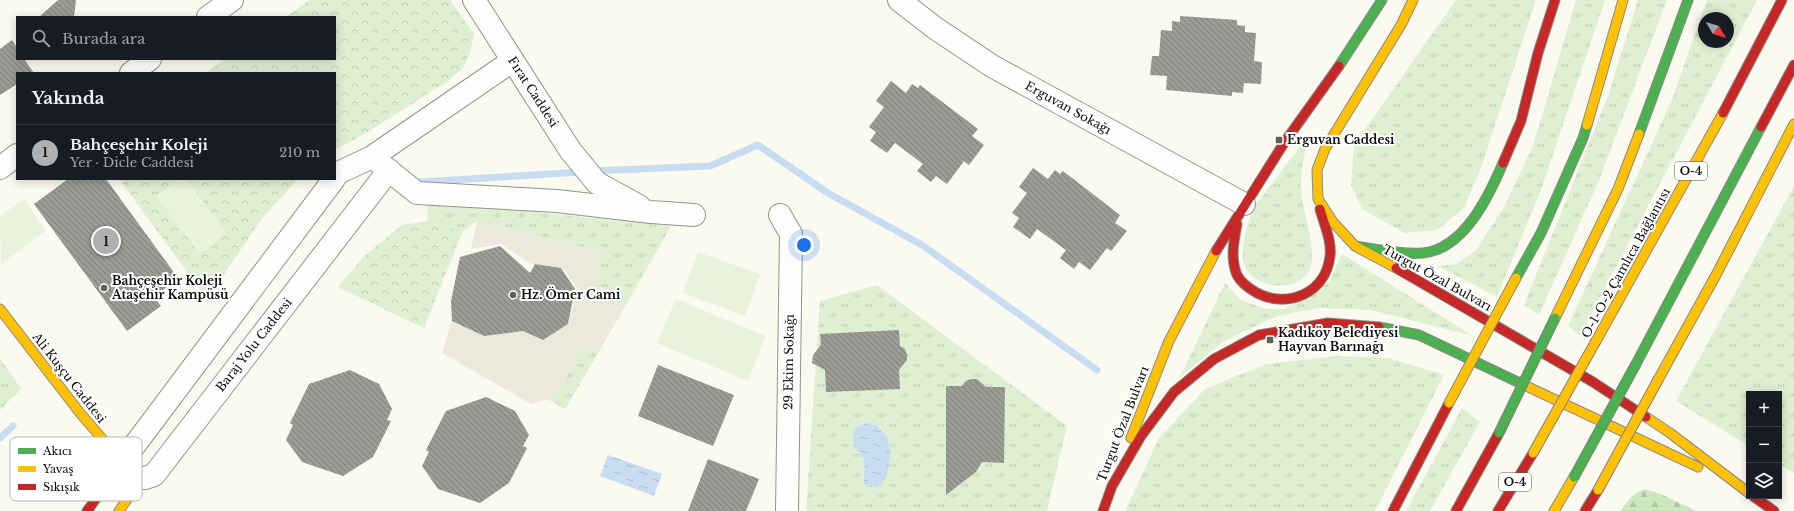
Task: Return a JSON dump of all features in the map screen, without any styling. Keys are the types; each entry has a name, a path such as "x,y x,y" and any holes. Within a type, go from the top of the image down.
{"main road":[{"name":"Turgut Özal Bulvarı","path":"1103,511 1169,341 1208,263 1284,143 1357,40 1382,0"},
{"path":"1242,209 1232,249 1237,275 1246,285 1268,299 1282,302 1298,298 1314,289 1327,270 1330,256 1318,199 1317,170 1325,149 1401,25 1413,0"},
{"path":"1401,25 1422,0"},
{"path":"1356,246 1389,251 1423,253 1445,246 1468,227 1497,177 1521,121 1538,53 1555,0"},
{"path":"1393,511 1449,403 1541,233 1583,138 1623,0"},
{"path":"1456,511 1499,433 1618,189 1670,53 1688,0"},
{"name":"O-1-O-2 Çamlıca Bağlantısı","path":"1498,511 1533,453 1740,83 1782,0"},
{"path":"1554,511 1636,364 1794,65"},
{"path":"1585,511 1598,490 1719,269 1794,124"},
{"name":"Turgut Özal Bulvarı","path":"1318,199 1333,222 1356,246 1593,382 1670,433 1746,491"},
{"name":"Ali Kuşçu Caddesi","path":"0,309 80,413 101,437"},
{"path":"1112,486 1141,436 1174,392 1214,359 1259,335 1328,323 1372,325 1419,335 1746,491"},
{"path":"1757,499 1774,511"},
{"path":"87,511 94,501"},
{"path":"119,511 126,501"}],"street":[{"path":"209,16 232,0"},
{"name":"Fırat Caddesi","path":"474,0 512,61 577,158 596,182 651,212"},
{"name":"Erguvan Sokağı","path":"899,0 935,28 992,66 1242,209"},
{"path":"132,72 149,60"},
{"path":"336,176 338,173 372,157 512,61"},
{"path":"0,168 16,156"},
{"path":"372,157 418,193 556,201 651,212 694,215"},
{"name":"Baraj Yolu Caddesi","path":"142,476 145,478 154,475 389,170"},
{"path":"142,439 333,180"},
{"name":"29 Ekim Sokağı","path":"780,215 791,234 787,511"}],"green space":[{"path":"310,0 450,0 474,34 470,53 462,69 448,81 363,135 336,148 336,72 206,72 224,60 336,60 336,16 287,16"},
{"path":"1456,0 1536,0 1481,168 1464,208 1437,230 1405,233 1362,209 1351,185 1354,145"},
{"path":"1576,0 1605,0 1542,187 1497,297 1438,266 1457,264 1475,251 1503,209 1533,146"},
{"path":"1638,0 1667,0 1599,180 1539,315 1524,305 1608,96"},
{"path":"1707,0 1757,0 1734,44 1734,12 1703,12"},
{"path":"1698,26 1698,48 1732,48 1580,335 1568,326 1671,102"},
{"path":"1309,135 1301,175 1301,189 1311,241 1312,261 1310,269 1304,277 1295,283 1274,285 1263,282 1254,277 1247,270 1243,260 1246,230 1251,213 1256,204"},
{"path":"120,180 297,180 263,217 207,299"},
{"path":"177,180 187,180 227,233 200,254 156,196"},
{"path":"1794,186 1794,473 1782,466 1782,391 1746,391 1746,444 1676,401"},
{"path":"24,199 46,231 1,264 0,216"},
{"path":"427,201 671,226 626,305 615,301 617,290 595,287 601,252 477,221 463,231 428,221"},
{"path":"428,221 463,231 424,328 338,287 364,256 402,225"},
{"path":"698,252 760,274 745,316 683,293"},
{"path":"1342,254 1473,336 1371,310 1318,308 1277,316 1224,341 1180,377 1225,283 1241,300 1266,309 1284,309 1329,282"},
{"path":"877,285 1067,426 1047,511 806,511 820,301"},
{"path":"676,299 766,336 748,381 657,343"},
{"path":"583,347 601,348 565,409 547,399 553,398"},
{"path":"1338,356 1389,358 1444,375 1375,511 1125,511 1159,438 1205,389 1266,364"},
{"path":"0,358 21,389 0,410"},
{"path":"1462,408 1480,422 1430,511 1406,511"},
{"path":"1644,489 1661,494 1696,511 1620,511 1632,496"}],"shaded area":[{"path":"477,221 601,252 595,287 618,290 615,301 626,305 601,348 583,347 553,398 531,404 442,353 452,321 484,336 523,331 543,340 568,324 578,289 563,269 531,264 501,244 471,249"}],"water":[{"path":"866,423 876,425 887,437 891,456 887,476 879,487 864,484 865,467 863,456 856,449 853,442 856,427"},
{"path":"608,455 662,474 654,496 600,476"}],"building":[{"path":"58,0 76,0 74,16 40,16"},
{"path":"1180,16 1237,20 1237,25 1245,26 1245,32 1256,33 1254,61 1262,62 1261,84 1244,83 1243,93 1232,92 1232,96 1166,90 1167,76 1150,75 1152,56 1159,56 1161,30 1172,31 1172,21 1180,22"},
{"path":"12,40 16,46 16,60 25,60 33,72 16,72 16,85 0,95 0,49"},
{"path":"891,81 906,93 912,84 918,88 920,85 978,129 972,136 984,145 969,165 964,161 947,184 936,176 931,182 917,171 923,164 895,143 887,153 870,141 876,132 869,127 884,107 876,101"},
{"path":"1033,168 1048,179 1055,170 1060,174 1063,171 1120,215 1115,223 1127,231 1111,251 1107,248 1090,270 1079,262 1074,269 1060,258 1066,250 1037,229 1030,239 1013,227 1019,218 1012,213 1027,193 1019,187"},
{"path":"67,180 107,180 178,278 154,297 161,306 127,331 34,204"},
{"name":"Hz. Ömer Cami","path":"500,246 530,273 535,264 561,268 575,289 568,324 543,340 523,331 484,336 452,321 451,301 460,257"},
{"path":"899,330 900,346 905,349 907,355 907,360 899,370 900,389 826,392 825,370 812,363 813,355 821,345 820,334"},
{"path":"658,365 734,395 713,446 638,416"},
{"path":"350,370 379,384 392,409 387,420 391,421 373,457 343,476 302,462 286,440 293,425 290,423 309,384"},
{"path":"977,379 986,387 1005,387 1004,463 982,462 976,472 946,495 946,386 962,386 966,381"},
{"path":"486,397 515,411 529,435 523,446 527,448 509,483 480,503 438,489 422,466 429,452 426,450 446,411"},
{"path":"708,459 759,479 746,511 688,511"}],"waterway":[{"path":"592,171 710,166 758,145 828,193 922,245 1097,370"},
{"path":"419,182 582,172"},
{"path":"0,438 13,426"}],"traffic: fast":[{"path":"1339,66 1382,0"},
{"path":"1639,134 1688,0"},
{"path":"1516,278 1541,233 1583,138 1587,125"},
{"path":"1636,364 1761,127"},
{"path":"1355,246 1406,253 1423,253 1438,249 1451,242 1473,219 1482,205 1503,163"},
{"path":"1499,433 1555,318"},
{"path":"1379,327 1419,335 1524,385"},
{"path":"1574,477 1636,364"}],"traffic: slow":[{"path":"1396,268 1355,246 1333,222 1318,199 1317,170 1325,149 1401,25 1413,0"},
{"path":"1587,125 1623,0"},
{"path":"1596,341 1723,113"},
{"path":"1659,378 1716,275 1794,124"},
{"path":"1555,318 1618,189 1639,134"},
{"path":"1131,438 1169,341 1216,251"},
{"path":"1449,403 1516,278"},
{"path":"0,309 80,413 101,437"},
{"path":"1533,453 1596,341"},
{"path":"1598,490 1659,378"},
{"path":"1524,385 1698,467"},
{"path":"1646,417 1670,433 1746,491"},
{"path":"1554,511 1574,477"},
{"path":"119,511 126,501"}],"traffic: jam":[{"path":"1503,163 1521,121 1538,53 1555,0"},
{"path":"1723,113 1782,0"},
{"path":"1761,127 1794,65"},
{"path":"1216,251 1284,143 1339,66"},
{"path":"1237,224 1233,256 1235,269 1239,278 1251,290 1269,298 1293,298 1304,294 1313,288 1321,280 1327,269 1330,256 1330,244 1320,209"},
{"path":"1396,268 1593,382 1646,417"},
{"path":"1112,486 1141,436 1174,392 1214,359 1259,335 1328,323 1379,327"},
{"path":"1393,511 1449,403"},
{"path":"1456,511 1499,433"},
{"path":"1498,511 1533,453"},
{"path":"1103,511 1112,486"},
{"path":"1585,511 1598,490"},
{"path":"1757,499 1774,511"},
{"path":"87,511 94,501"}],"place":[{"name":"Erguvan Caddesi","path":"1279,140"},
{"name":"Bahçeşehir Koleji","path":"106,241"},
{"name":"Bahçeşehir Koleji Ataşehir Kampüsü","path":"104,288"},
{"name":"Hz. Ömer Cami","path":"513,295"},
{"name":"Kadıköy Belediyesi Hayvan Barınağı","path":"1270,340"}]}
